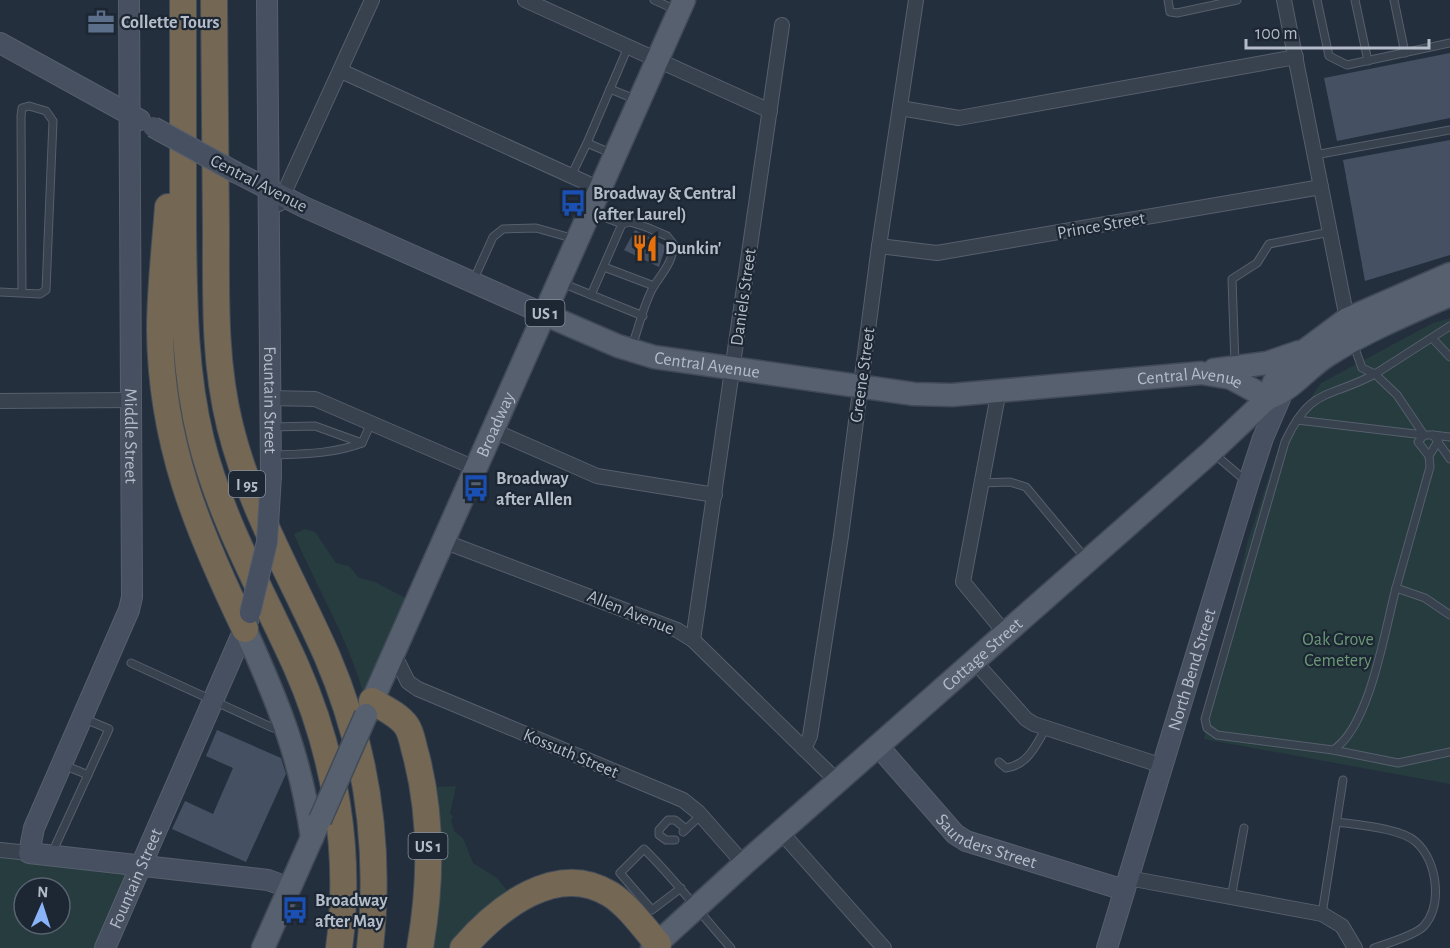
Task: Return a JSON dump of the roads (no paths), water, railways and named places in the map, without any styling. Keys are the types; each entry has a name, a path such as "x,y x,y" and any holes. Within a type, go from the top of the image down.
{"highway":[{"name":"I 95","path":"183,0 185,329 196,418 207,462 226,516 305,687 326,750 342,836 343,901 339,948"},
{"name":"I 95","path":"214,0 216,313 224,402 249,488 266,529 326,654 356,739 367,786 375,851 375,897 370,948"},
{"path":"183,106 170,171 162,290 164,383 174,448 186,493 209,554 248,621"},
{"name":"US 1","path":"369,708 398,717 408,728 420,770 428,859 427,897 420,948"},
{"path":"464,948 488,923 516,902 544,888 567,883 589,885 610,895 655,946"}],"main road":[{"name":"Broadway","path":"263,948 681,5"},
{"path":"1201,373 1267,363 1304,351 1347,319 1450,274"},
{"path":"1275,396 1304,372 1353,341 1450,295"},
{"name":"Central Avenue","path":"544,314 630,350 654,357 933,395 1201,373 1231,378 1275,396"},
{"name":"Cottage Street","path":"655,946 744,864 839,783 1005,633 1275,396 1274,382 1304,351"},
{"path":"248,621 294,748 316,829"}],"street":[{"name":"Middle Street","path":"29,853 34,828 131,604 129,0"},
{"name":"Fountain Street","path":"105,948 248,621 267,542 271,465 270,215 276,194 267,0"},
{"path":"276,194 341,70 372,0"},
{"path":"525,0 546,4 628,47 770,111"},
{"name":"Greene Street","path":"804,749 810,736 839,548 879,246 916,0"},
{"path":"1284,0 1353,341"},
{"name":"Daniels Street","path":"693,640 782,25"},
{"name":"Central Avenue","path":"0,43 276,194 544,314"},
{"path":"900,108 959,118 1296,57"},
{"path":"341,70 600,189"},
{"name":"Prince Street","path":"879,246 937,253 1321,187"},
{"path":"999,390 963,582 1005,633"},
{"name":"North Bend Street","path":"1107,948 1160,765 1275,396"},
{"path":"270,398 315,399 475,468"},
{"path":"0,401 132,400"},
{"path":"492,430 597,476 715,495"},
{"name":"Allen Avenue","path":"443,541 677,630 693,640 839,783"},
{"name":"Kossuth Street","path":"394,654 408,682 418,689 683,800 701,815 744,864"},
{"path":"975,662 1026,719 1046,728 1160,765"},
{"name":"Saunders Street","path":"879,747 960,838 1126,884"},
{"path":"781,832 884,948"},
{"path":"0,850 268,880 290,888"},
{"path":"1126,884 1231,898 1322,914 1342,926 1355,948"}],"lane":[{"path":"654,0 681,5"},
{"path":"1168,0 1170,12 1177,13 1238,0"},
{"path":"1317,0 1329,56 1347,65 1450,43"},
{"path":"1355,0 1368,61"},
{"path":"1394,0 1405,53"},
{"path":"571,176 628,47"},
{"path":"610,89 639,101"},
{"path":"0,292 45,293 47,285 53,121 46,111 29,106 22,108 21,116 21,292"},
{"path":"1315,155 1450,130"},
{"path":"587,143 615,155"},
{"path":"590,211 622,224 630,222 646,227 667,236 674,245 672,257 662,277 654,286 630,350"},
{"path":"591,295 622,224"},
{"path":"472,283 493,237 502,229 536,228 577,240"},
{"path":"1235,367 1232,279 1257,263 1269,244 1330,232"},
{"path":"604,267 654,286"},
{"path":"558,282 643,316"},
{"path":"1450,326 1376,374 1331,391 1306,407 1297,420 1286,442 1205,719 1208,728 1217,735 1333,750 1398,763 1450,752"},
{"path":"1432,339 1450,357"},
{"path":"1353,341 1362,368 1376,374 1397,394 1424,435"},
{"path":"1297,420 1436,438 1450,437"},
{"path":"362,443 371,422"},
{"path":"270,427 315,426 362,443"},
{"path":"1424,435 1418,442 1430,456"},
{"path":"1333,750 1346,738 1363,710 1436,438"},
{"path":"1436,438 1450,459"},
{"path":"271,465 362,443"},
{"path":"1211,452 1248,484"},
{"path":"981,483 1010,482 1026,488 1087,561"},
{"path":"1396,588 1425,598 1450,615"},
{"path":"131,663 273,728"},
{"path":"51,856 109,729 81,718"},
{"path":"999,762 1006,768 1017,767 1031,753 1046,728"},
{"path":"62,764 88,775"},
{"path":"1322,914 1343,780"},
{"path":"675,840 666,840 659,835 659,830 668,820 675,820 684,831 701,815"},
{"path":"1336,822 1392,831 1415,841 1427,857 1435,881 1433,911 1423,928 1374,948"},
{"path":"1231,898 1244,828"},
{"path":"681,888 652,910 620,873 644,849 681,888 695,909 731,948"}],"place":[{"name":"Collette Tours","path":"101,22"},
{"name":"Broadway & Central (after Laurel)","path":"573,203"},
{"name":"Dunkin'","path":"645,248"},
{"name":"Broadway after Allen","path":"476,488"},
{"name":"Broadway after May","path":"295,910"}],"park label":[{"name":"Oak Grove Cemetery","path":"1338,649"}]}
